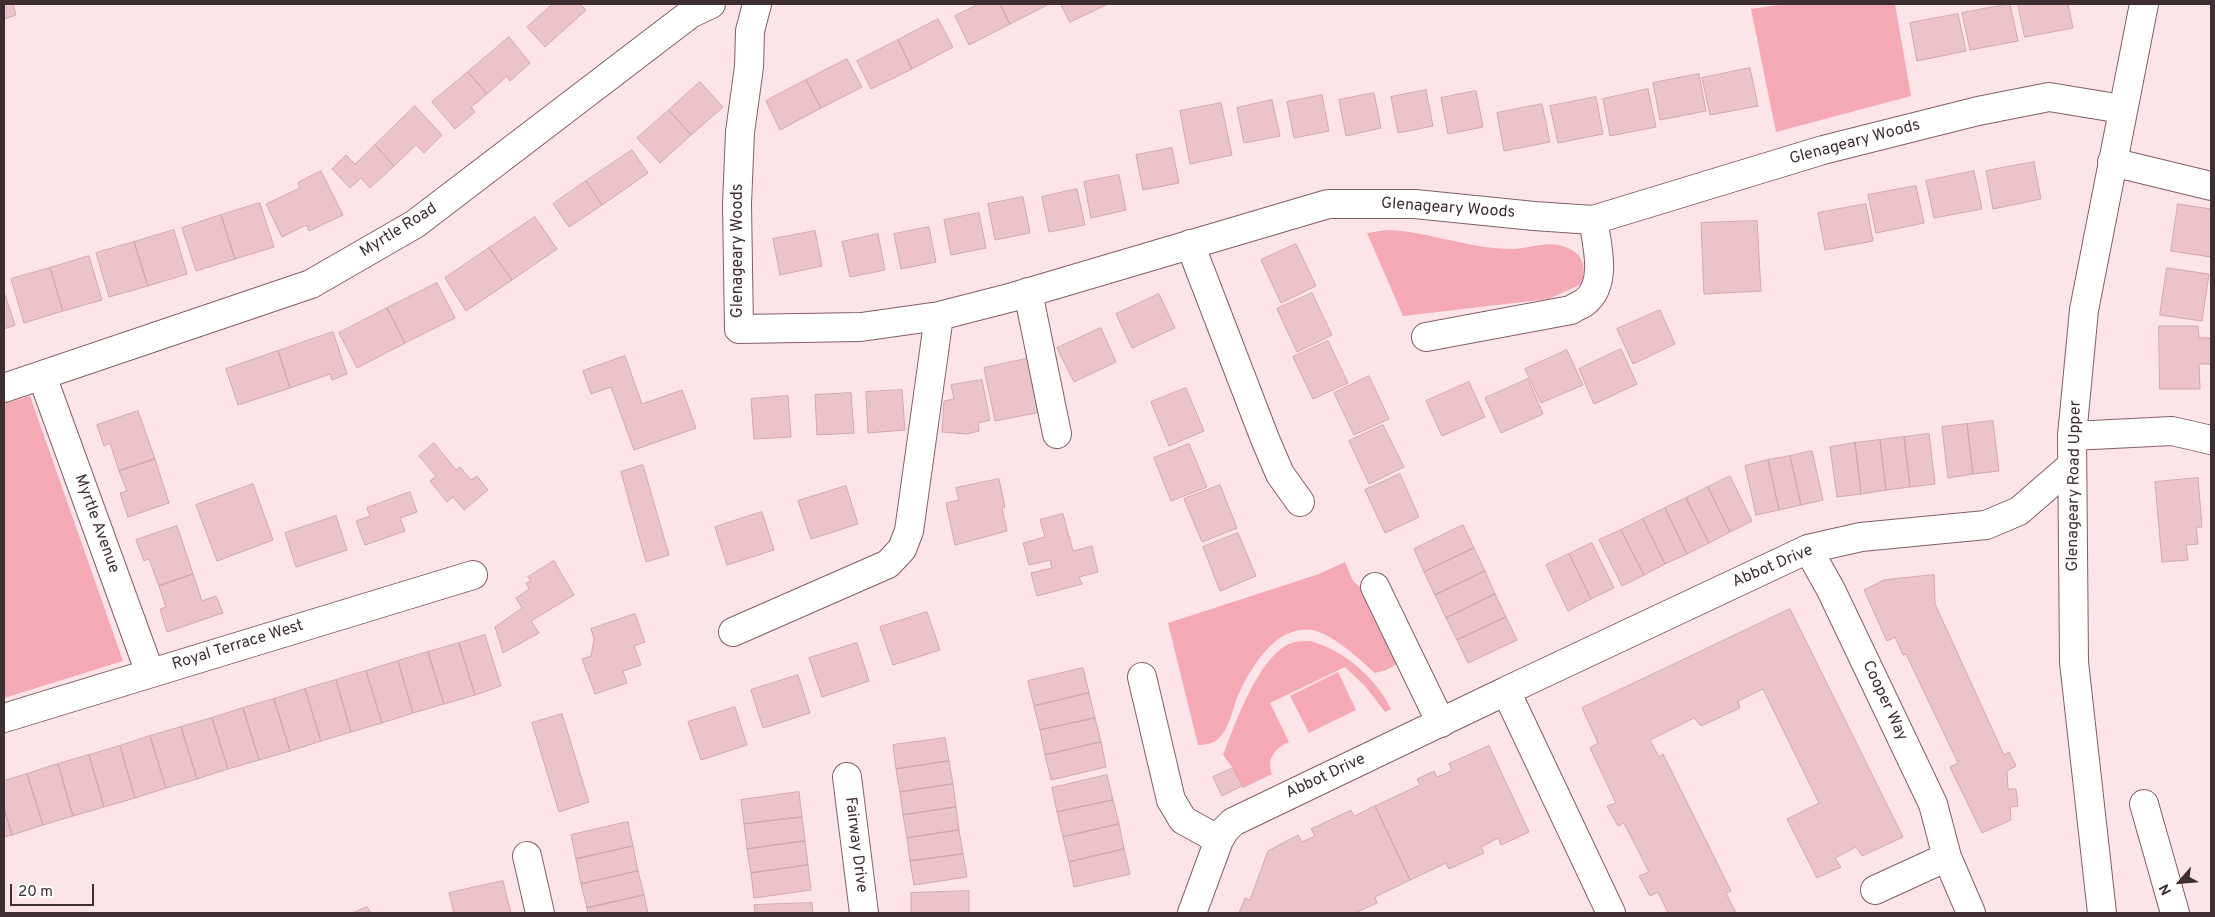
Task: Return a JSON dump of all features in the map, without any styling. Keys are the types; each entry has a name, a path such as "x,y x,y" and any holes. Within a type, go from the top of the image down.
{"street":[{"name":"Myrtle Road","path":"4,388 311,284 416,224 690,14 711,4"},
{"name":"Glenageary Woods","path":"758,4 750,31 749,67 740,132 737,204 739,329 861,327 939,316 1028,292 1328,204 1415,204 1593,220 1822,150 1978,111 2049,96 2122,109"},
{"name":"Glenageary Road Upper","path":"2102,913 2074,662 2072,436 2084,310 2144,4"},
{"path":"2112,162 2211,186"},
{"path":"1426,337 1571,310 1586,302 1593,291 1599,273 1599,258 1593,220"},
{"path":"1190,244 1265,439 1280,474 1300,502"},
{"path":"1028,292 1057,434"},
{"path":"732,632 888,564 902,549 909,531 939,316"},
{"name":"Myrtle Avenue","path":"42,376 150,673"},
{"path":"2072,436 2172,431 2211,440"},
{"name":"Abbot Drive","path":"1192,913 1219,840 1228,826 1245,815 1808,549 1861,537 1952,530 1986,525 2019,511 2072,465"},
{"name":"Cooper Way","path":"1808,549 1831,590 1933,804 1947,857 1971,913"},
{"name":"Royal Terrace West","path":"4,718 473,574"},
{"path":"1375,587 1441,723"},
{"path":"1142,677 1171,800 1183,820 1219,840"},
{"path":"1506,691 1611,913"},
{"name":"Fairway Drive","path":"847,777 864,913"},
{"path":"2144,804 2175,913"},
{"path":"527,856 540,913"},
{"path":"1875,890 1947,857"}],"shaded area":[{"path":"1784,4 1895,4 1911,96 1776,132 1751,9"},
{"path":"1386,230 1417,233 1496,248 1518,249 1552,244 1559,245 1571,250 1580,257 1584,272 1582,284 1548,299 1403,316 1367,233"},
{"path":"30,396 123,661 4,698 4,404"},
{"path":"1345,562 1353,581 1362,589 1397,664 1375,673 1337,641 1320,632 1299,630 1287,634 1267,649 1258,660 1239,693 1223,733 1212,743 1198,745 1168,623 1319,574"},
{"path":"1298,641 1310,641 1335,651 1358,667 1377,687 1391,709 1385,712 1365,686 1345,667 1270,703 1289,742 1280,747 1273,755 1270,764 1272,774 1243,788 1233,768 1223,755 1248,694 1276,653 1287,645"},
{"path":"1338,672 1356,710 1309,733 1290,696"}],"building":[{"path":"4,4 13,4 16,15 4,19"},
{"path":"553,4 580,4 586,10 545,47 527,27"},
{"path":"979,4 1000,4 1010,24 969,45 955,16"},
{"path":"1000,4 1049,4 1010,24"},
{"path":"1061,4 1108,4 1070,22"},
{"path":"2010,4 2018,41 1970,50 1962,13"},
{"path":"2018,4 2068,4 2073,28 2025,37"},
{"path":"1958,14 1966,51 1917,61 1910,23"},
{"path":"938,19 953,47 912,69 898,40"},
{"path":"509,37 530,63 510,81 507,76 487,94 468,72"},
{"path":"898,40 912,69 871,89 857,61"},
{"path":"847,59 862,87 821,108 806,80"},
{"path":"1750,68 1758,106 1710,115 1702,78"},
{"path":"468,72 487,94 471,107 475,112 455,129 432,102"},
{"path":"1699,74 1706,111 1660,120 1653,83"},
{"path":"806,80 821,108 780,130 766,101"},
{"path":"700,82 723,107 691,135 669,110"},
{"path":"1648,89 1656,127 1610,136 1603,99"},
{"path":"1426,90 1433,126 1398,133 1391,97"},
{"path":"1476,91 1483,127 1448,134 1441,98"},
{"path":"1374,93 1381,128 1346,136 1339,100"},
{"path":"1322,95 1329,131 1294,138 1287,102"},
{"path":"1596,97 1603,134 1558,143 1550,106"},
{"path":"1272,100 1280,136 1244,143 1237,108"},
{"path":"1221,103 1232,155 1190,164 1180,111"},
{"path":"1542,104 1550,142 1504,151 1497,113"},
{"path":"415,106 442,135 424,153 416,145 394,166 375,145"},
{"path":"669,110 691,135 660,163 637,138"},
{"path":"375,145 394,166 370,188 361,178 350,188 332,169 346,155 355,164"},
{"path":"1172,148 1179,183 1143,190 1136,155"},
{"path":"632,150 648,173 602,205 586,181"},
{"path":"2034,162 2041,199 1993,209 1986,171"},
{"path":"321,171 343,215 309,231 306,225 282,237 266,204 300,188 298,183"},
{"path":"1974,171 1982,209 1934,218 1926,181"},
{"path":"1119,175 1126,210 1091,218 1084,182"},
{"path":"586,181 602,205 569,227 553,204"},
{"path":"1916,186 1924,223 1876,233 1868,195"},
{"path":"1077,189 1085,225 1049,232 1042,197"},
{"path":"1023,197 1030,233 995,240 988,204"},
{"path":"260,203 274,247 235,259 221,215"},
{"path":"1866,204 1873,241 1825,250 1818,213"},
{"path":"2178,204 2211,209 2211,257 2171,251"},
{"path":"979,213 986,248 951,255 944,220"},
{"path":"221,215 235,259 196,271 182,228"},
{"path":"535,217 557,249 512,280 489,248"},
{"path":"1757,221 1761,291 1704,294 1701,223"},
{"path":"929,227 936,262 901,269 894,234"},
{"path":"174,230 187,274 148,286 134,242"},
{"path":"815,231 822,266 780,275 773,239"},
{"path":"878,234 885,270 850,277 842,242"},
{"path":"134,242 148,286 109,297 96,253"},
{"path":"1296,244 1316,286 1281,303 1261,260"},
{"path":"489,248 512,280 466,311 445,278"},
{"path":"89,256 102,300 63,311 50,268"},
{"path":"50,268 63,311 24,323 11,279"},
{"path":"2167,268 2209,274 2202,321 2160,315"},
{"path":"437,283 455,318 405,343 387,308"},
{"path":"4,292 15,325 4,329"},
{"path":"1312,293 1332,335 1297,352 1277,309"},
{"path":"1159,294 1175,328 1132,348 1116,314"},
{"path":"387,308 405,343 357,368 339,333"},
{"path":"1660,310 1675,344 1633,364 1617,329"},
{"path":"2159,326 2198,326 2199,338 2211,338 2211,364 2199,364 2200,389 2160,389"},
{"path":"1101,328 1116,362 1074,382 1057,348"},
{"path":"333,332 347,374 332,380 330,374 290,388 278,351"},
{"path":"1328,341 1348,383 1313,399 1293,357"},
{"path":"1621,349 1637,384 1594,404 1579,369"},
{"path":"1567,350 1583,385 1541,403 1525,369"},
{"path":"278,351 290,388 238,405 226,369"},
{"path":"625,356 642,404 682,390 696,428 634,450 611,387 591,394 583,371"},
{"path":"1030,358 1041,412 995,421 984,368"},
{"path":"1369,376 1389,419 1354,435 1334,393"},
{"path":"1528,379 1543,414 1501,433 1485,398"},
{"path":"982,380 990,420 978,423 979,431 967,434 942,432 944,401 954,399 951,385"},
{"path":"1469,382 1485,417 1442,436 1426,401"},
{"path":"1186,388 1204,431 1169,446 1151,402"},
{"path":"902,390 905,430 868,433 866,392"},
{"path":"851,393 854,433 817,435 815,395"},
{"path":"788,396 791,437 754,439 751,399"},
{"path":"138,411 155,459 119,471 110,443 104,446 97,425"},
{"path":"1993,421 1999,471 1973,474 1967,424"},
{"path":"1967,424 1973,474 1948,478 1942,427"},
{"path":"1383,425 1404,467 1369,484 1349,441"},
{"path":"1929,434 1935,484 1910,487 1904,437"},
{"path":"1904,437 1910,487 1886,490 1880,440"},
{"path":"1880,440 1886,490 1861,494 1855,443"},
{"path":"434,443 456,470 460,467 471,480 477,476 488,490 464,510 453,497 447,502 430,481 436,476 419,456"},
{"path":"1855,443 1861,494 1837,497 1830,447"},
{"path":"1189,444 1207,487 1171,501 1154,458"},
{"path":"1812,451 1823,500 1801,505 1790,456"},
{"path":"1790,456 1801,505 1779,510 1768,460"},
{"path":"155,459 169,503 128,517 120,493 127,491 119,471"},
{"path":"1768,460 1779,510 1756,515 1745,466"},
{"path":"643,465 669,555 646,562 621,472"},
{"path":"1400,474 1419,517 1385,533 1365,490"},
{"path":"1730,476 1752,521 1730,532 1708,487"},
{"path":"2198,478 2202,527 2196,527 2198,544 2186,545 2188,560 2162,562 2155,482"},
{"path":"999,479 1005,507 1002,508 1007,531 955,545 946,503 959,500 956,488"},
{"path":"253,484 273,540 217,561 196,505"},
{"path":"1220,485 1237,528 1202,542 1184,499"},
{"path":"846,486 858,524 811,539 798,501"},
{"path":"1708,487 1730,532 1709,543 1686,498"},
{"path":"410,492 417,512 400,518 405,531 365,545 356,521 370,516 367,508"},
{"path":"1686,498 1709,543 1687,554 1665,508"},
{"path":"1665,508 1687,554 1665,564 1643,519"},
{"path":"762,512 774,550 727,565 715,527"},
{"path":"1063,514 1073,551 1092,546 1098,572 1079,577 1082,584 1037,596 1031,573 1052,568 1050,560 1029,565 1023,543 1045,537 1040,520"},
{"path":"336,516 347,550 296,567 285,533"},
{"path":"1643,519 1665,564 1644,575 1621,530"},
{"path":"1463,525 1474,548 1424,572 1414,549"},
{"path":"177,526 193,574 159,586 149,559 144,561 136,540"},
{"path":"1621,530 1644,575 1622,586 1599,540"},
{"path":"1238,533 1256,576 1220,591 1203,547"},
{"path":"1592,543 1614,588 1591,599 1569,554"},
{"path":"1474,548 1485,571 1435,595 1424,572"},
{"path":"1569,554 1591,599 1568,611 1546,565"},
{"path":"554,561 574,595 531,621 539,633 503,653 495,627 522,608 516,598 529,589 526,583 531,581 528,577"},
{"path":"1485,571 1495,594 1446,618 1435,595"},
{"path":"193,574 202,601 216,596 223,613 167,632 160,609 166,607 159,586"},
{"path":"1934,575 1935,604 2004,755 2009,752 2016,766 2007,771 2008,789 2016,789 2018,806 2010,807 2011,820 1982,833 1950,767 1958,763 1906,654 1903,655 1895,637 1887,641 1864,590 1884,580"},
{"path":"1495,594 1506,617 1457,640 1446,618"},
{"path":"1790,609 1903,837 1862,856 1856,847 1835,858 1841,867 1817,878 1787,819 1819,803 1763,689 1738,701 1740,708 1701,726 1694,718 1650,740 1659,757 1663,754 1731,891 1726,893 1736,913 1668,913 1658,892 1650,896 1639,876 1649,872 1624,823 1618,826 1607,806 1616,803 1590,748 1598,743 1582,708"},
{"path":"927,612 940,650 893,665 880,627"},
{"path":"635,614 645,642 634,646 641,665 623,671 627,683 595,694 582,659 591,656 594,639 591,629"},
{"path":"1506,617 1517,640 1468,663 1457,640"},
{"path":"485,635 501,686 475,695 459,643"},
{"path":"459,643 475,695 444,704 428,652"},
{"path":"857,643 869,681 822,697 809,658"},
{"path":"428,652 444,704 413,713 398,661"},
{"path":"398,661 413,713 382,723 366,671"},
{"path":"1083,668 1089,693 1034,706 1028,681"},
{"path":"366,671 382,723 351,732 336,680"},
{"path":"798,675 810,713 763,728 751,690"},
{"path":"336,680 351,732 321,741 305,689"},
{"path":"305,689 321,741 290,751 274,699"},
{"path":"1089,693 1095,718 1040,730 1034,706"},
{"path":"274,699 290,751 259,760 243,708"},
{"path":"735,707 747,745 701,760 688,722"},
{"path":"243,708 259,760 228,769 212,718"},
{"path":"562,714 589,802 559,812 532,723"},
{"path":"212,718 228,769 197,779 181,727"},
{"path":"1095,718 1101,742 1045,755 1040,730"},
{"path":"181,727 197,779 166,788 150,736"},
{"path":"150,736 166,788 135,798 120,746"},
{"path":"945,738 949,761 896,769 893,745"},
{"path":"1101,742 1106,767 1051,780 1045,755"},
{"path":"120,746 135,798 104,807 89,755"},
{"path":"1489,746 1529,832 1501,845 1498,838 1481,847 1484,853 1449,869 1446,863 1410,880 1375,806 1420,785 1417,779 1434,771 1437,777 1447,773 1452,770 1449,764"},
{"path":"89,755 104,807 73,816 58,764"},
{"path":"949,761 953,784 900,792 896,769"},
{"path":"58,764 73,816 43,825 27,774"},
{"path":"1233,768 1242,786 1222,796 1213,777"},
{"path":"27,774 43,825 12,835 4,808 4,781"},
{"path":"1107,775 1113,800 1057,812 1052,788"},
{"path":"953,784 956,807 903,815 900,792"},
{"path":"799,792 802,817 744,824 741,800"},
{"path":"1113,800 1119,824 1063,837 1057,812"},
{"path":"1375,806 1410,880 1375,897 1377,903 1355,913 1239,913 1245,898 1250,900 1268,851 1298,835 1302,842 1315,836 1311,829 1351,810 1354,816"},
{"path":"956,807 959,830 907,838 903,815"},
{"path":"4,808 12,835 4,837"},
{"path":"802,817 805,841 747,849 744,824"},
{"path":"628,822 633,846 576,859 571,835"},
{"path":"1119,824 1124,849 1069,862 1063,837"},
{"path":"959,830 963,854 910,861 907,838"},
{"path":"805,841 808,865 751,873 747,849"},
{"path":"633,846 638,871 581,884 576,859"},
{"path":"1124,849 1130,874 1074,887 1069,862"},
{"path":"963,854 967,877 914,885 910,861"},
{"path":"808,865 811,890 754,898 751,873"},
{"path":"638,871 644,895 587,908 581,884"},
{"path":"503,881 511,913 454,913 449,893"},
{"path":"969,891 969,913 911,913 911,893"},
{"path":"644,895 648,913 588,913 587,908"},
{"path":"812,903 813,913 755,913 754,905"},
{"path":"367,907 371,913 353,913"}]}
